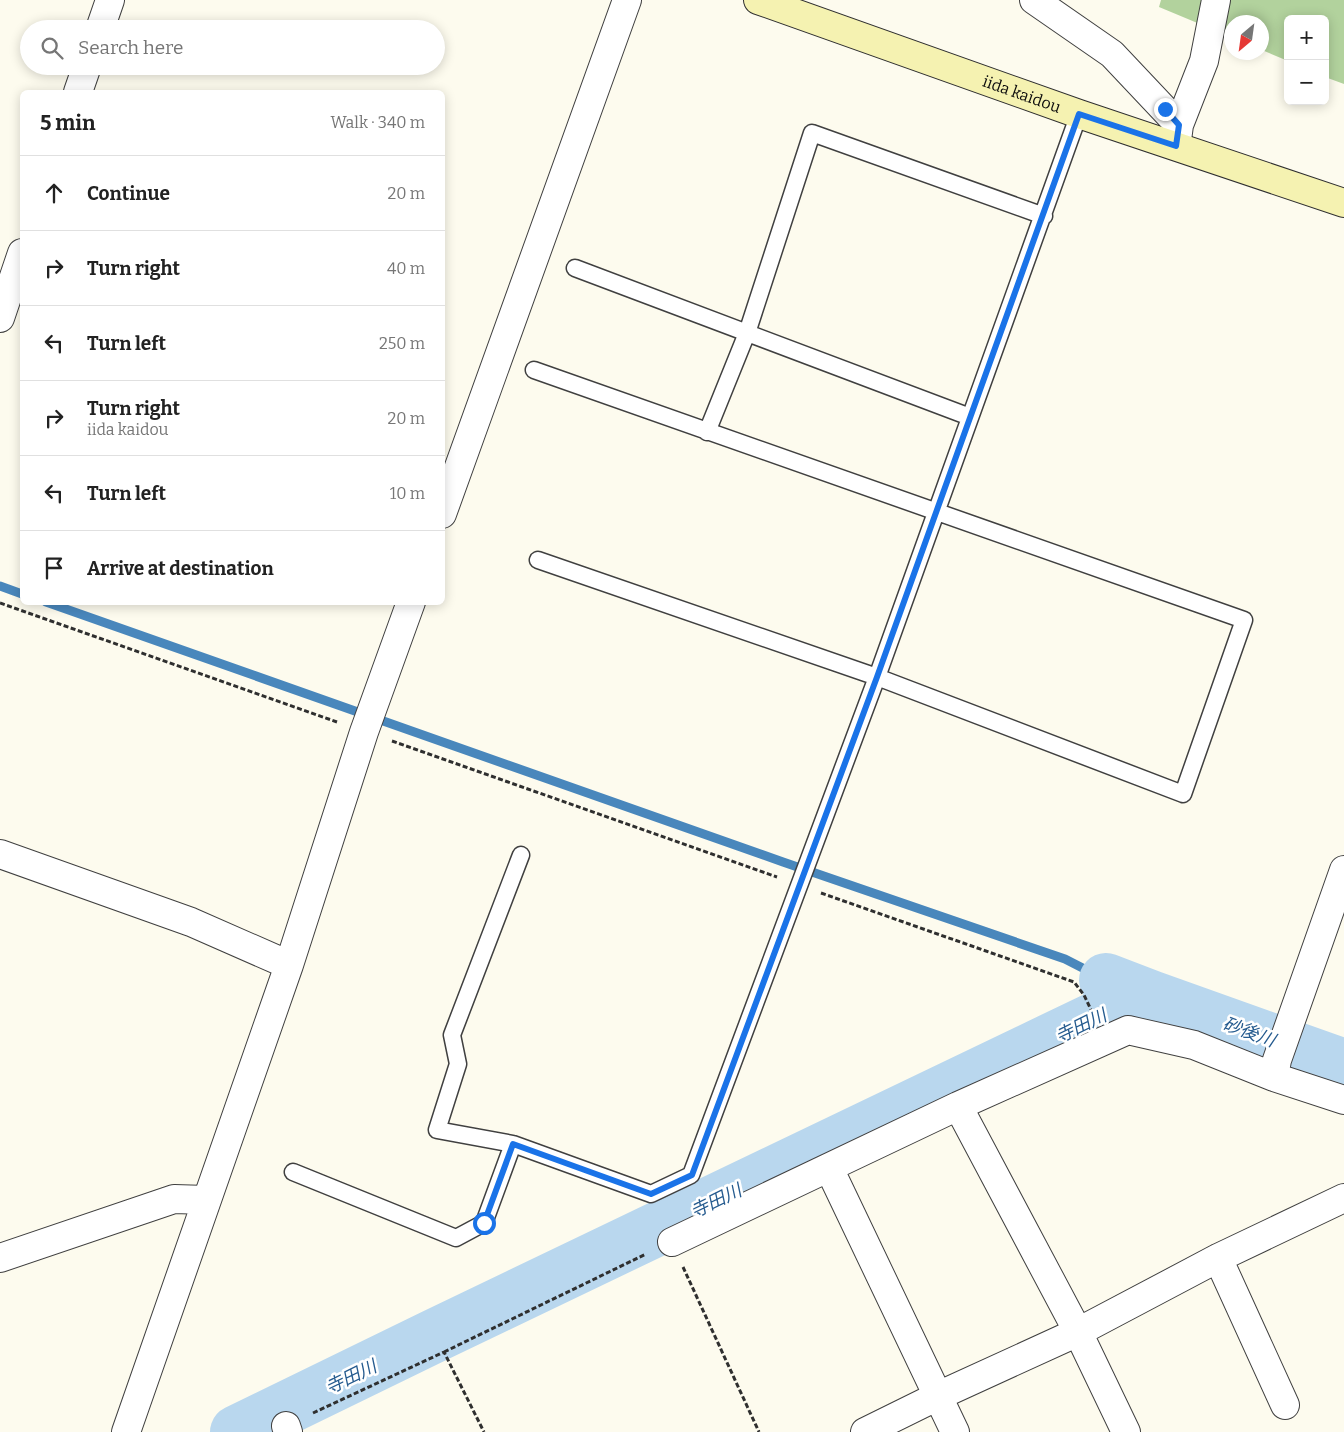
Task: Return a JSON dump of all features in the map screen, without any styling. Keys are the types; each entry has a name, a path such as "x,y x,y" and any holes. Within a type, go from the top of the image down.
{"main road":[{"name":"iida kaidou","path":"758,0 1079,114 1177,136 1344,203"}],"street":[{"path":"103,20 110,0"},
{"path":"445,506 627,0"},
{"path":"1034,0 1112,54 1177,136"},
{"path":"1177,136 1204,61 1216,0"},
{"path":"79,90 84,75"},
{"path":"0,318 20,259"},
{"path":"126,1432 289,964 364,732 410,605"},
{"path":"0,854 192,922 289,964"},
{"path":"1275,1068 1344,870"},
{"path":"672,1242 958,1106 1128,1030 1194,1045 1275,1068 1344,1100"},
{"path":"958,1106 1078,1332 1126,1432"},
{"path":"829,1168 955,1432"},
{"path":"865,1432 938,1396 1078,1332 1218,1258 1344,1198"},
{"path":"0,1258 174,1200 207,1200"},
{"path":"1218,1258 1285,1405"}],"lane":[{"path":"521,855 452,1035 458,1064 437,1130 513,1144 651,1194 692,1175 877,677 1044,216 1079,114"},
{"path":"707,432 747,333 812,133 1044,216"},
{"path":"575,268 970,417"},
{"path":"534,370 1244,620 1183,794 877,677 538,560"},
{"path":"293,1172 456,1238 484,1223 513,1144"}],"path":[{"path":"0,603 1074,982 1084,995 1092,1012"},
{"path":"287,1429 672,1242 758,1432"},
{"path":"444,1352 484,1432"}],"green space":[{"path":"1161,0 1344,0 1344,84 1329,78 1329,15 1284,15 1284,59 1269,53 1269,15 1224,15 1224,34 1159,7"}],"waterway":[{"path":"0,586 20,593"},
{"path":"55,605 783,862 1065,959 1106,980"},
{"name":"寺田川","path":"237,1432 1122,1006 1153,998 1106,980"},
{"name":"砂後川","path":"1153,998 1344,1066"}],"route":[{"path":"484,1223 513,1144 651,1194 692,1175 877,677 1044,216 1079,114 1176,146 1179,125 1165,109"}]}
